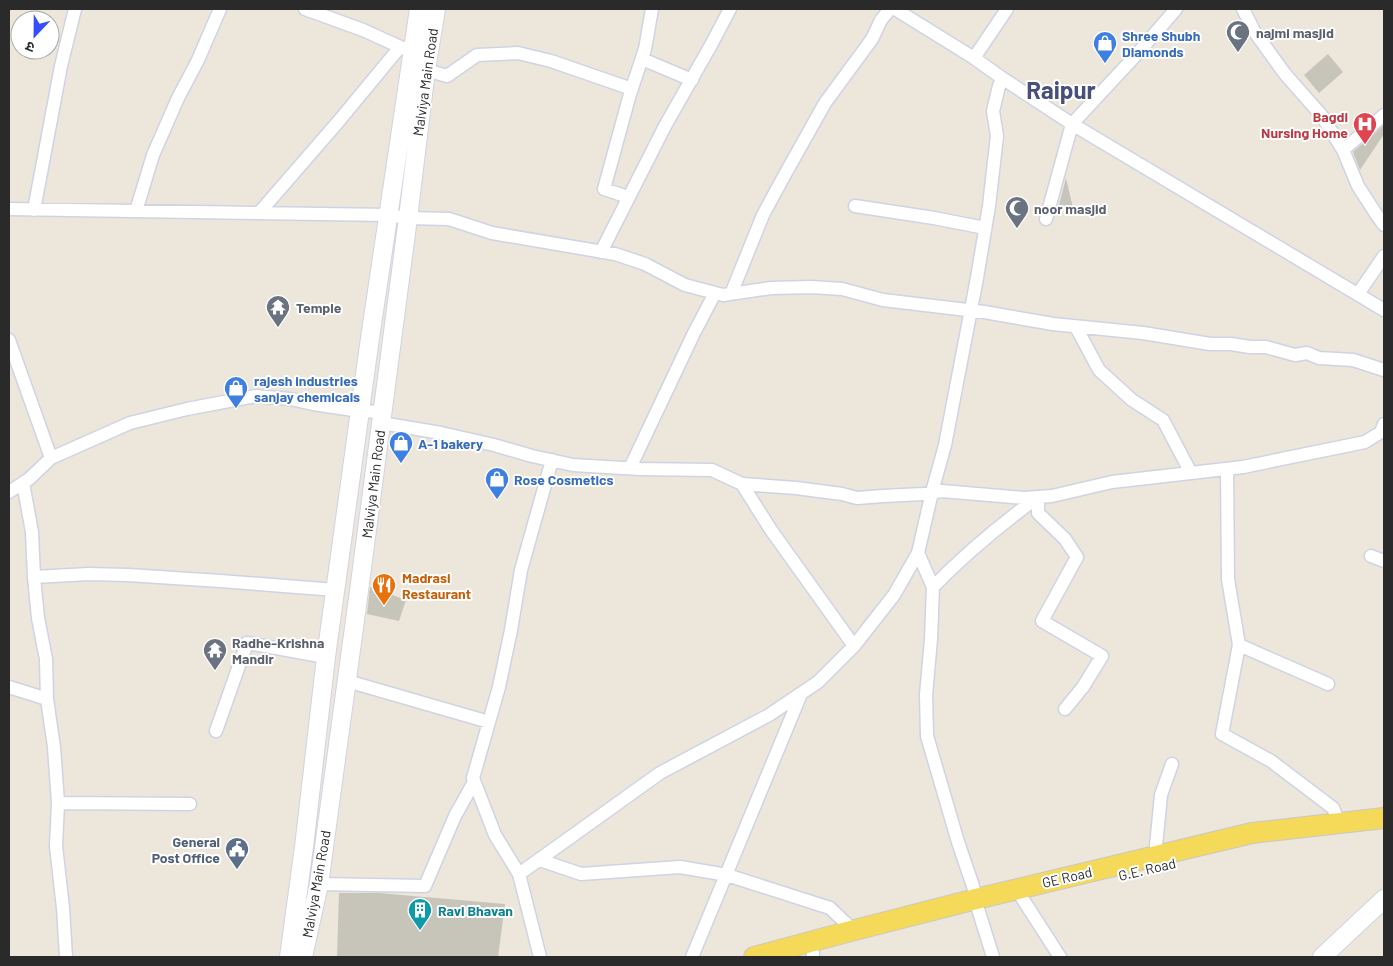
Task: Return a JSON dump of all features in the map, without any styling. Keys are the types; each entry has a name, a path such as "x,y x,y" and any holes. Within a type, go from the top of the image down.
{"main road":[{"name":"GE Road","path":"754,957 853,930 977,904 1155,856 1252,833 1384,818"},
{"name":"G.E. Road","path":"808,956 977,904 1022,898 1250,845 1384,829"}],"street":[{"path":"34,210 60,66 75,9"},
{"path":"136,211 153,155 220,9"},
{"path":"306,9 363,30 416,57 447,76 477,55 518,53 551,61 632,89"},
{"name":"Malviya Main Road","path":"295,954 318,884 347,682 408,218 419,9"},
{"name":"Malviya Main Road","path":"295,954 304,847 326,658 388,215 416,57 436,9"},
{"path":"628,197 604,189 632,89 646,49 652,9"},
{"path":"601,252 665,126 730,9"},
{"path":"731,294 763,215 783,178 825,103 872,39 881,20 890,9"},
{"path":"894,9 974,58 1072,124 1384,310"},
{"path":"974,58 1007,9"},
{"path":"1046,219 1072,124 1176,9"},
{"path":"1243,9 1254,31 1285,74 1322,116 1343,150 1358,186 1384,224"},
{"path":"259,213 338,122 416,57"},
{"path":"642,59 692,80"},
{"path":"519,874 660,773 769,715 818,682 854,646 894,595 918,553 945,445 985,228 997,136 993,111 1002,78"},
{"path":"1343,150 1384,115"},
{"path":"855,206 985,228"},
{"path":"9,210 388,215 408,218 449,219 492,233 615,254 645,264 685,285 723,295 771,288 812,287 842,289 883,300 1076,327 1143,333 1210,344 1232,344 1250,348 1266,347 1295,355 1308,353 1319,358 1353,360 1384,370"},
{"path":"1358,294 1384,256"},
{"path":"630,468 715,293"},
{"path":"1076,327 1099,370 1132,400 1163,420 1191,473"},
{"path":"9,340 51,458"},
{"path":"9,492 51,458 130,423 187,409 256,396 290,399 360,411 573,465 712,470 742,484 796,488 842,494 857,498 923,494 942,490 1016,497 1052,496 1112,482 1243,467 1365,442 1383,430"},
{"path":"540,957 519,874 494,835 473,778 499,687 521,570 552,460"},
{"path":"1227,469 1228,579 1239,645 1222,734 1271,761 1333,808 1339,823"},
{"path":"23,482 32,532 38,618 46,660 47,698 54,747 58,803 56,846 66,957"},
{"path":"742,484 777,538 854,646"},
{"path":"933,587 960,559 988,535 1038,497"},
{"path":"1038,497 1038,513 1065,539 1077,557 1042,621 1102,656 1083,687 1065,709"},
{"path":"918,553 933,587 926,695 927,736 993,957"},
{"path":"1371,556 1384,561"},
{"path":"34,577 89,574 128,575 220,580 336,590"},
{"path":"216,731 247,643 326,658"},
{"path":"1239,645 1328,684"},
{"path":"347,682 489,722"},
{"path":"9,687 47,698"},
{"path":"692,957 802,693"},
{"path":"1155,856 1161,796 1172,764"},
{"path":"318,884 425,886 455,816 474,782"},
{"path":"58,803 190,804"},
{"path":"540,860 581,874 680,867 726,874 830,908 853,930"},
{"path":"1022,898 1060,957"},
{"path":"1322,957 1384,899"}],"building":[{"path":"1328,54 1343,72 1319,93 1304,75"},
{"path":"1384,125 1384,134 1360,170 1353,152"},
{"path":"1066,178 1073,208 1064,210 1058,209"},
{"name":"Madrasi Restaurant","path":"370,587 406,600 399,621 367,614"},
{"name":"Ravi Bhavan","path":"339,893 379,893 505,904 498,957 337,957"}],"place":[{"name":"najmi masjid","path":"1238,53"},
{"name":"Shree Shubh Diamonds","path":"1105,64"},
{"name":"Bagdi Nursing Home","path":"1365,145"},
{"name":"noor masjid","path":"1017,229"},
{"name":"Temple","path":"278,328"},
{"name":"rajesh industries sanjay chemicals","path":"236,409"},
{"name":"A-1 bakery","path":"401,464"},
{"name":"Rose Cosmetics","path":"497,500"},
{"name":"Madrasi Restaurant","path":"384,606"},
{"name":"Radhe-Krishna Mandir","path":"215,671"},
{"name":"General Post Office","path":"237,870"},
{"name":"Ravi Bhavan","path":"420,931"}],"district":[{"name":"Raipur","path":"1061,89"}]}
